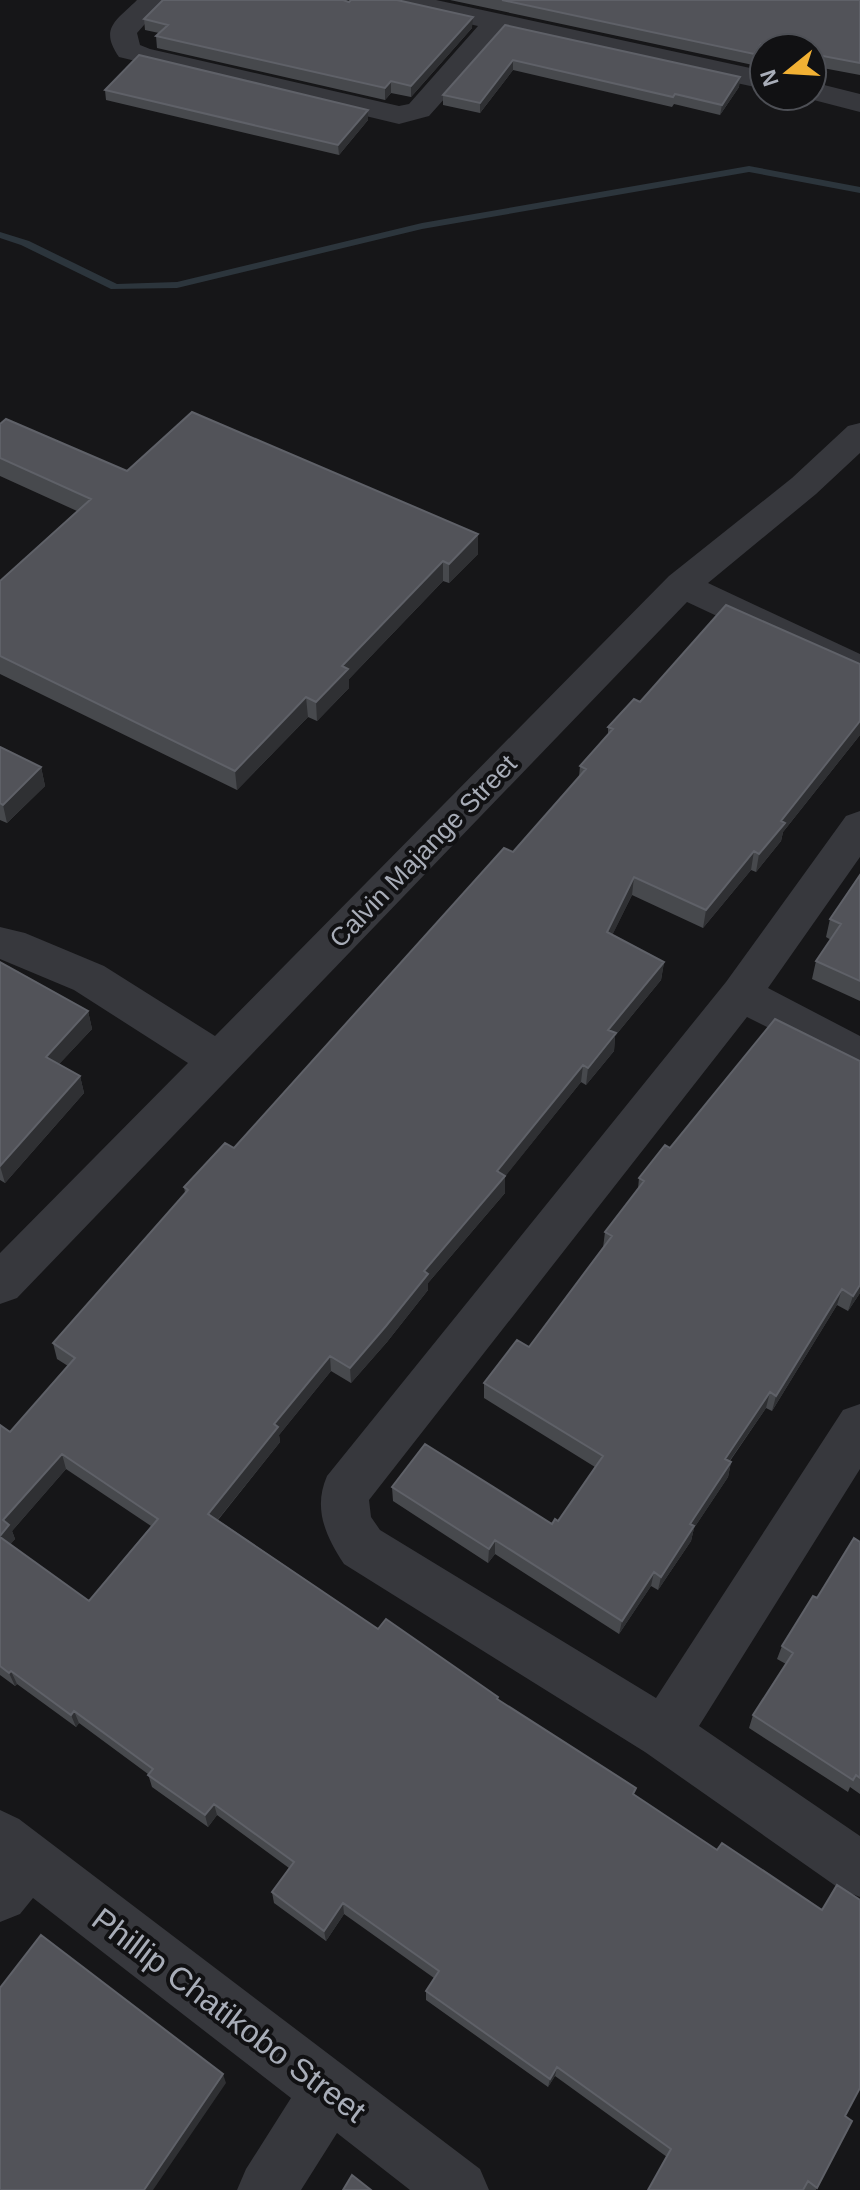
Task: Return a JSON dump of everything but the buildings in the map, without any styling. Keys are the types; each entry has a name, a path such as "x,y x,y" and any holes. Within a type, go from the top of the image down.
{"street":[{"path":"152,0 123,31 123,45 129,51 399,115 419,110 497,22"},
{"path":"398,0 748,77"},
{"path":"828,95 860,103"},
{"name":"Calvin Majange Street","path":"0,1284 682,585 804,486 860,434"},
{"path":"682,585 860,670"},
{"path":"860,826 741,994 345,1492 342,1502 353,1535 362,1547 664,1733 860,1869"},
{"path":"0,943 10,944 89,978 219,1060"},
{"path":"741,994 860,1056"},
{"path":"664,1733 860,1426"},
{"name":"Phillip Chatikobo Street","path":"9,1865 329,2091 459,2190"},
{"path":"267,2190 329,2091"}],"waterway":[{"path":"0,235 25,243 115,287 177,285 422,226 749,169 860,190"}]}
